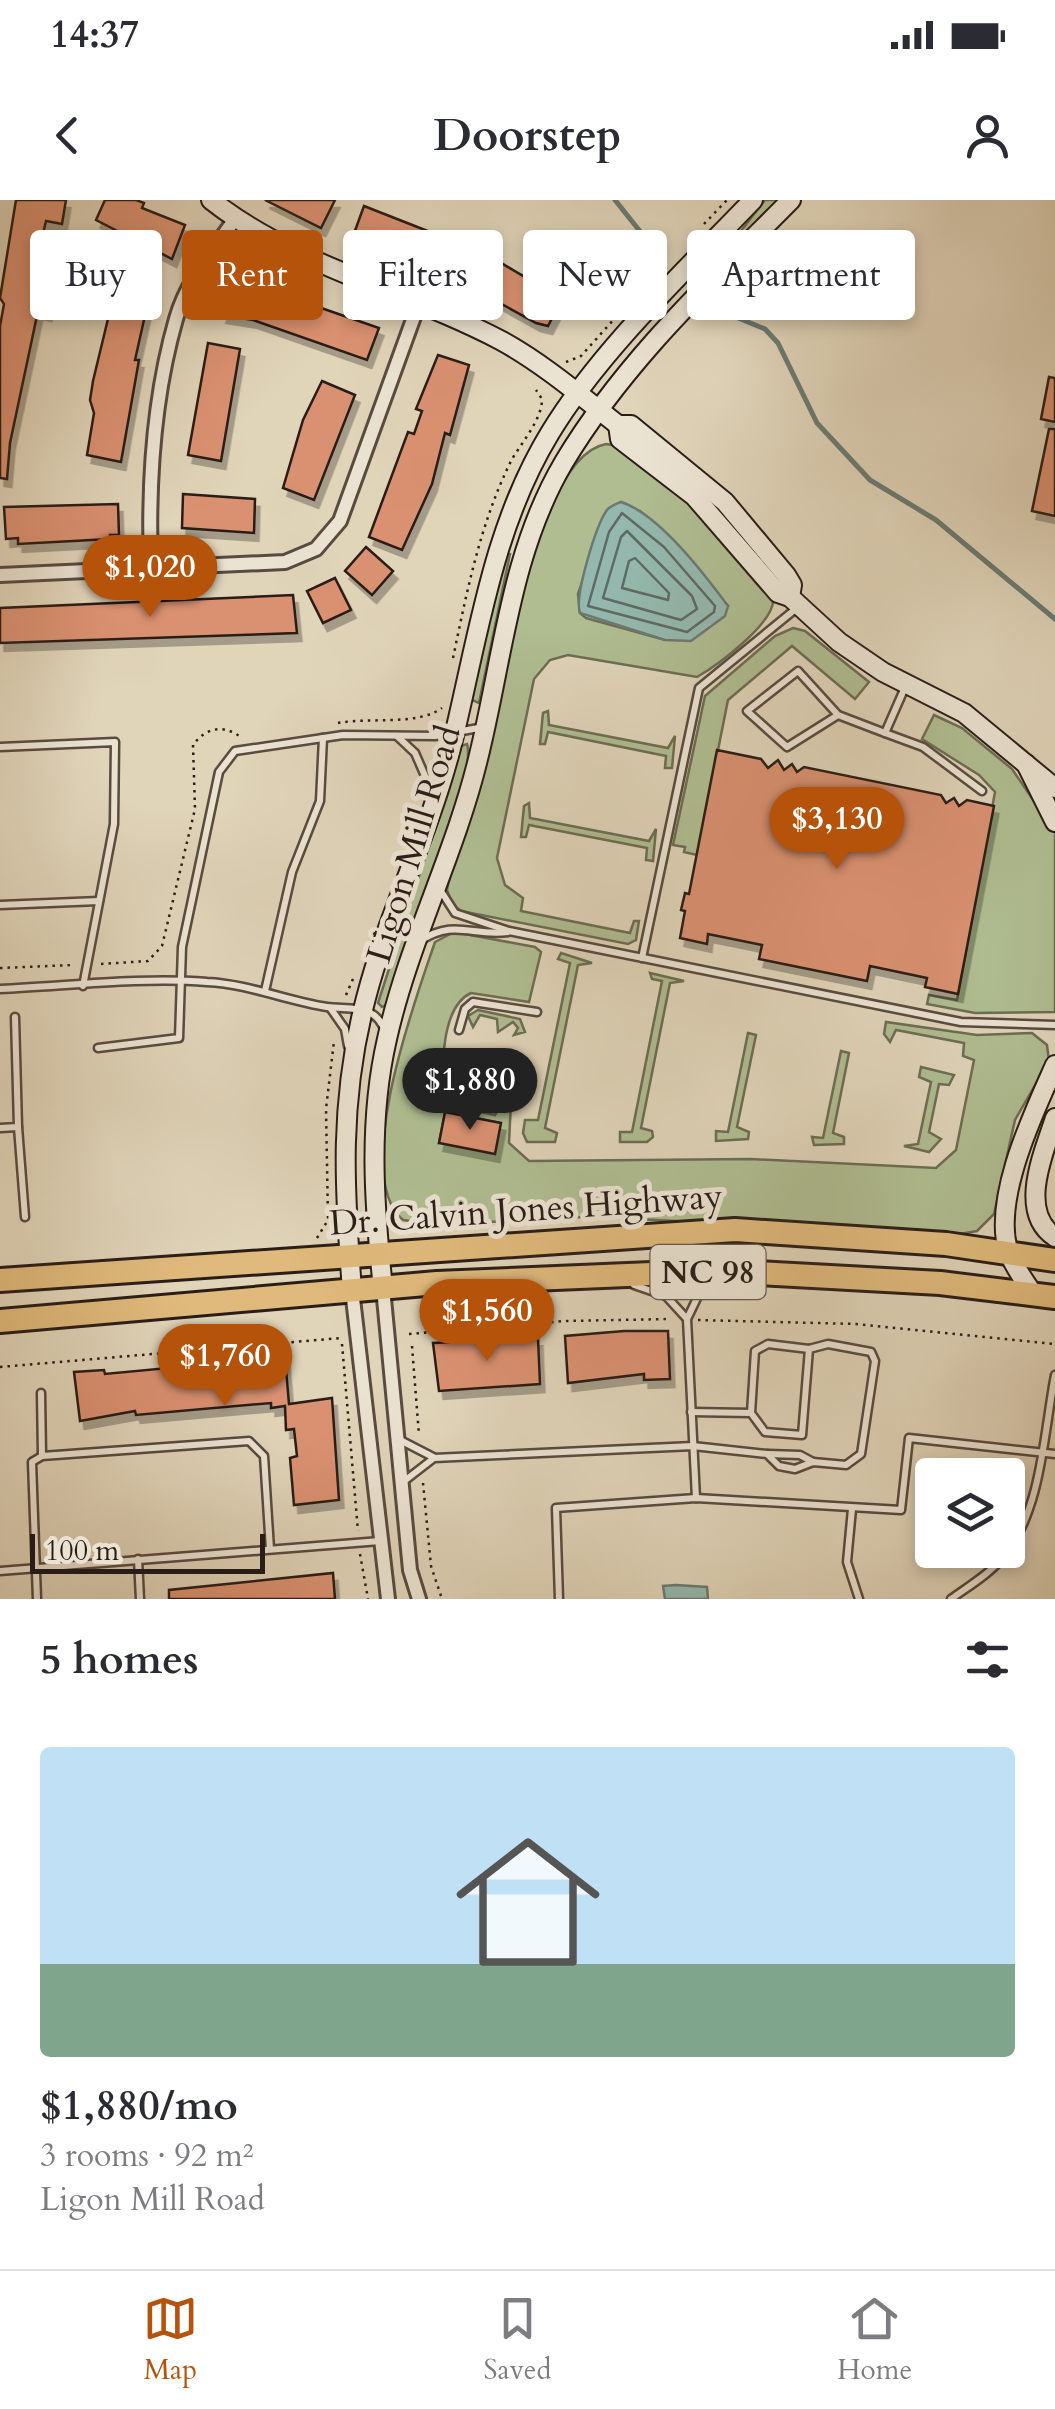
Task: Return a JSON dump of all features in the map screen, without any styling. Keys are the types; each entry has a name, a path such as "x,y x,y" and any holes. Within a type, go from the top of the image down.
{"highway":[{"name":"Dr. Calvin Jones Highway","path":"0,1280 735,1230 1055,1260"},
{"name":"Dr. Calvin Jones Highway","path":"0,1321 352,1290 750,1272 940,1283 1044,1296"}],"main road":[{"path":"210,200 235,219 343,274"},
{"name":"Ligon Mill Road","path":"352,1290 343,1148 349,1078 363,1008 454,735 502,532 528,471 753,200"},
{"name":"Ligon Mill Road","path":"383,1288 375,1124 387,1037 439,887 485,726 506,616 530,537 586,401 634,362 791,200"},
{"path":"457,320 502,341 618,426 631,425 664,448 725,502 786,575 795,602 839,642 906,684 964,712 1055,788"},
{"path":"1026,764 1055,822"},
{"path":"1044,1296 1009,1253 1006,1230 1017,1160 1055,1064"},
{"path":"1055,1118 1043,1153 1036,1201 1039,1219 1055,1238"}],"street":[{"path":"150,566 149,475 176,318 192,281 235,219"},
{"path":"0,576 285,562 316,548 340,522 413,320"},
{"name":"Ligon Mill Road","path":"383,1288 410,1570 419,1599"},
{"name":"Ligon Mill Road","path":"352,1290 388,1599"}],"lane":[{"path":"642,958 699,688 795,602"},
{"path":"838,714 787,747 747,711 798,671 838,714 923,747 982,790"},
{"path":"885,733 906,684"},
{"path":"98,1048 179,1038 182,947 218,772 226,757 235,751 323,738 454,735 485,726"},
{"path":"396,736 415,753 431,780 434,804"},
{"path":"265,991 292,872 320,801 323,738"},
{"path":"0,746 115,742 114,824 83,986"},
{"path":"439,887 455,914 510,931 961,1022 1055,1025"},
{"path":"0,905 100,900"},
{"path":"419,942 453,926 490,934 510,931"},
{"path":"0,989 208,982 265,991 330,1008 363,1008 382,1022 387,1037"},
{"path":"459,1030 465,1009 473,1002 538,1012"},
{"path":"330,1008 345,1029 349,1078"},
{"path":"15,1016 25,1217"},
{"path":"0,1128 18,1127"},
{"path":"696,1498 688,1320 705,1288 750,1272"},
{"path":"598,1276 660,1292 688,1320"},
{"path":"398,1440 434,1458 693,1446 800,1455 813,1462 846,1465 861,1454 875,1362 872,1352 828,1344 809,1349 768,1344 755,1352 750,1413 765,1432 802,1435 809,1349"},
{"path":"951,1599 1004,1557 1018,1536 1055,1375"},
{"path":"41,1393 42,1456"},
{"path":"690,1412 750,1413"},
{"path":"559,1599 556,1508 696,1498 901,1510 908,1438 1055,1454"},
{"path":"37,1599 32,1462 42,1456 249,1440 264,1456 270,1549"},
{"path":"767,1454 778,1466 795,1468 813,1462"},
{"path":"402,1482 434,1458"},
{"path":"852,1509 848,1562 859,1599"},
{"path":"0,1571 380,1541"},
{"path":"138,1559 140,1599"}],"path":[{"path":"542,398 548,392"},
{"path":"330,725 379,717 422,718 443,707"},
{"path":"101,964 148,960 162,946 195,809 193,745 205,733 221,728 253,740"},
{"path":"0,968 76,966"},
{"path":"318,1239 328,1228 326,1109 336,1033"},
{"path":"409,1334 565,1320 676,1319"},
{"path":"698,1320 856,1324 1055,1344"},
{"path":"0,1367 342,1341 358,1528"},
{"path":"412,1346 420,1445"},
{"path":"422,1473 431,1566 442,1599"},
{"path":"360,1553 368,1599"}],"green space":[{"path":"765,200 779,200 751,230 742,230"},
{"path":"606,444 618,446 702,511 773,598 756,630 697,677 568,655 550,660 534,679 497,858 505,885 523,898 521,911 630,933 634,921 639,921 636,940 628,944 461,911 452,904 447,890 485,765 524,585 559,491 580,459","holes":["607,510 640,511 671,539 728,606 665,640 580,613 578,594"]},
{"path":"504,553 510,554 479,703 472,700"},
{"path":"793,628 805,631 869,682 855,699 792,646 728,700 697,855 684,852 685,847 673,845 705,696 775,636"},
{"path":"548,711 549,725 668,748 675,736 672,768 665,768 666,756 548,732 545,744 540,744 543,713"},
{"path":"934,715 962,728 1012,769 1055,832 1055,1012 975,1013 927,1004 929,995 957,1000 995,792 979,775 922,739"},
{"path":"467,744 467,762 451,829 388,1004 382,1007 378,1003 461,746"},
{"path":"529,803 530,818 649,841 656,829 653,861 646,860 647,848 529,825 526,837 521,837 524,806"},
{"path":"454,932 535,947 541,952 529,1002 471,993 453,1013 445,1044 440,1103 454,1106 453,1114 445,1113 439,1143 501,1123 474,1118 476,1111 495,1115 504,1097 511,1102 509,1143 529,1161 750,1159 936,1168 956,1150 974,1060 963,1056 964,1043 896,1030 890,1042 884,1034 886,1022 977,1035 1032,1033 1047,1045 1049,1061 1015,1120 994,1214 977,1231 954,1235 572,1217 440,1225 403,1220 388,1197 383,1165 392,1085 435,942"},
{"path":"561,953 592,963 578,965 545,1128 557,1133 555,1142 527,1142 523,1133 525,1120 538,1120 570,963 558,959"},
{"path":"650,973 684,981 670,983 641,1128 652,1131 653,1137 647,1142 620,1142 620,1132 632,1132 662,981 652,979"},
{"path":"478,1010 520,1019 525,1032 514,1035 518,1028 513,1022 498,1032 497,1019 480,1015 473,1027 468,1016"},
{"path":"748,1033 756,1035 737,1127 749,1132 748,1139 716,1141 716,1131 728,1132"},
{"path":"841,1051 849,1053 833,1133 844,1137 844,1144 814,1145 812,1137 823,1138"},
{"path":"921,1067 954,1075 949,1085 939,1084 929,1132 941,1139 929,1152 904,1146 918,1144 931,1082 919,1077"}],"water":[{"path":"621,502 665,532 728,606 725,616 691,641 665,640 580,613 583,577 597,530 607,510"},
{"path":"663,1586 707,1587 708,1599 665,1599"}],"building":[{"path":"16,200 66,200 62,224 46,221 44,230 30,230 30,320 36,320 10,443 7,479 0,478 0,326 4,304 0,298"},
{"path":"105,200 136,200 144,203 142,208 185,225 172,259 162,254 162,230 115,230 96,220"},
{"path":"265,200 335,200 321,228"},
{"path":"364,206 425,230 355,230"},
{"path":"503,264 523,276 523,316 503,305"},
{"path":"323,309 343,316 343,320 379,328 367,360 253,320 323,320"},
{"path":"108,320 144,320 121,462 87,455 94,413 90,400"},
{"path":"531,320 551,320 548,326"},
{"path":"208,343 240,349 221,461 188,455"},
{"path":"438,355 469,365 450,435 445,433 432,484 402,550 369,537 408,432 414,434 422,411 416,409"},
{"path":"1049,377 1055,378 1055,422 1041,419"},
{"path":"322,381 355,395 314,500 283,488 303,420"},
{"path":"1049,429 1055,429 1055,516 1032,511"},
{"path":"183,494 255,499 254,533 182,528"},
{"path":"118,504 119,535 110,535 110,539 18,544 18,538 6,539 4,507"},
{"path":"366,547 393,571 372,595 345,571"},
{"path":"335,578 351,610 323,623 307,591"},
{"path":"293,595 297,633 0,643 0,608"},
{"path":"717,750 761,759 768,768 778,760 784,770 792,764 797,772 804,767 941,795 946,803 954,798 959,806 967,800 994,806 958,994 925,987 927,978 870,966 867,981 759,959 762,945 708,934 707,944 680,938 685,911 681,910 685,893 689,894"},
{"path":"445,1112 501,1123 495,1154 439,1143"},
{"path":"668,1331 670,1379 644,1380 644,1374 568,1383 565,1336"},
{"path":"538,1338 540,1384 439,1391 433,1343"},
{"path":"285,1357 289,1404 332,1398 339,1500 294,1505 290,1458 297,1456 294,1429 286,1430 285,1406 271,1408 271,1403 136,1415 135,1411 80,1421 74,1372 104,1370 105,1374"},
{"path":"333,1573 335,1599 169,1599 169,1590"}],"waterway":[{"path":"615,200 639,230"},
{"path":"743,320 765,329 778,343 817,423 870,480 936,520 1055,619"}]}
